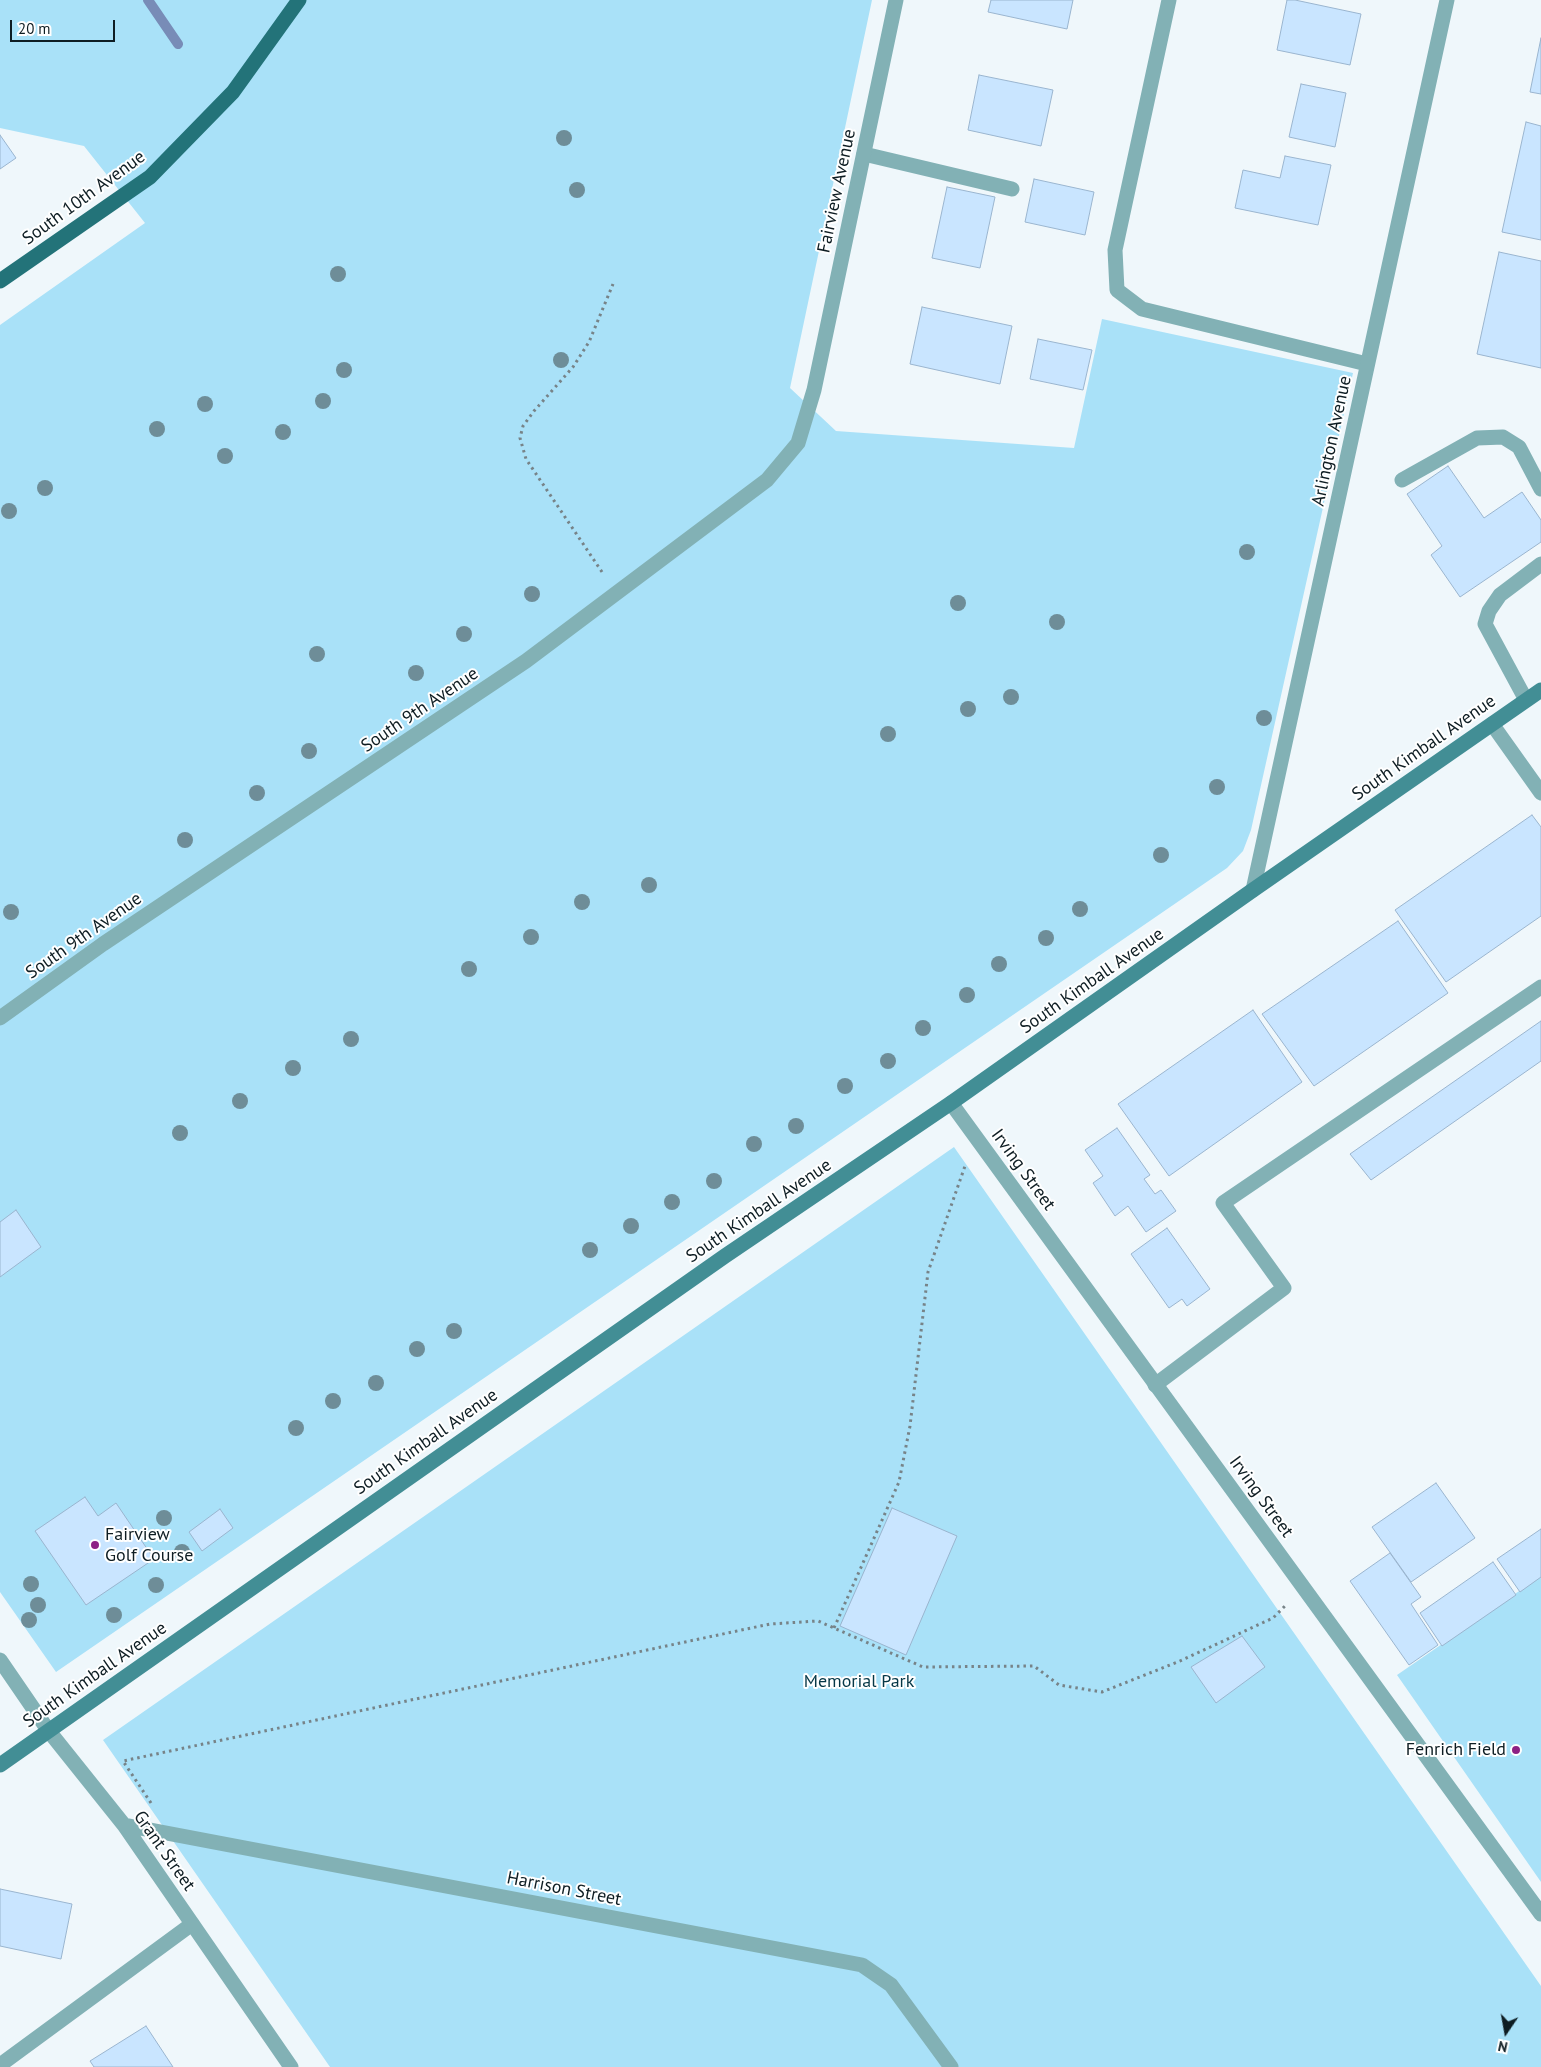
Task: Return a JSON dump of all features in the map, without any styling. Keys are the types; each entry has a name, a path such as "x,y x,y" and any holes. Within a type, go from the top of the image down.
{"main road":[{"name":"South 10th Avenue","path":"0,281 150,177 233,92 299,0"}],"street":[{"name":"Fairview Avenue","path":"814,390 896,0"},
{"path":"1169,0 1115,250 1117,290 1142,309 1367,364"},
{"name":"Arlington Avenue","path":"1253,890 1447,0"},
{"path":"864,154 1012,189"},
{"name":"South 9th Avenue","path":"0,1018 102,944 526,661 767,480 798,443 814,390"},
{"path":"1402,480 1477,438 1503,437 1519,447 1541,489"},
{"path":"1526,700 1485,624 1489,611 1500,595 1541,564"},
{"name":"South Kimball Avenue","path":"0,1765 717,1262 951,1103 1541,690"},
{"path":"1492,724 1541,793"},
{"path":"1155,1385 1284,1288 1223,1203 1541,987"},
{"name":"Irving Street","path":"951,1103 1541,1914"},
{"name":"Grant Street","path":"0,1660 48,1730 124,1825 291,2067"},
{"name":"Harrison Street","path":"124,1825 862,1964 892,1985 951,2067"},
{"path":"0,2065 192,1924"}],"path":[{"path":"613,284 589,342 573,367 523,426 520,438 526,459 616,593"},
{"path":"834,1628 899,1482 910,1426 928,1272 962,1169 981,1144"},
{"path":"173,1834 122,1761 770,1624 818,1621 923,1667 1034,1666 1059,1685 1102,1692 1180,1661 1273,1618 1304,1588"}],"green space":[{"path":"0,0 872,0 790,388 836,431 1074,448 1102,319 1353,373 1251,830 1243,851 1227,868 56,1672 0,1592 0,325 145,223 84,146 0,128"},
{"name":"Memorial Park","path":"954,1147 1541,1986 1541,2067 330,2067 103,1740"},
{"path":"1541,1576 1541,1882 1397,1675"}],"building":[{"path":"991,0 1073,0 1067,29 988,12"},
{"path":"1287,0 1361,14 1350,65 1277,50"},
{"path":"1541,38 1541,94 1530,92"},
{"path":"979,75 1053,90 1041,146 968,130"},
{"path":"1301,84 1346,93 1335,147 1289,137"},
{"path":"1526,122 1541,126 1541,240 1502,232"},
{"path":"0,135 16,158 0,169"},
{"path":"1285,156 1331,165 1318,225 1235,208 1243,170 1280,178"},
{"path":"1034,179 1094,192 1085,235 1025,222"},
{"path":"947,187 995,197 980,268 932,258"},
{"path":"1499,252 1541,261 1541,368 1477,354"},
{"path":"922,307 1012,326 1000,384 910,364"},
{"path":"1038,339 1092,350 1083,390 1030,379"},
{"path":"1448,466 1484,518 1522,492 1541,520 1541,542 1460,597 1431,555 1442,546 1407,494"},
{"path":"1532,815 1541,827 1541,916 1446,982 1395,910"},
{"path":"1398,921 1448,993 1314,1086 1262,1014"},
{"path":"1253,1010 1302,1082 1169,1176 1118,1104"},
{"path":"1541,1021 1541,1061 1371,1180 1350,1154"},
{"path":"1117,1128 1150,1175 1144,1179 1155,1194 1161,1190 1176,1211 1146,1232 1128,1206 1115,1216 1093,1183 1103,1176 1085,1150"},
{"path":"16,1210 41,1247 0,1277 0,1222"},
{"path":"1167,1228 1210,1289 1187,1306 1182,1299 1169,1308 1131,1254"},
{"path":"1436,1483 1475,1538 1411,1582 1372,1527"},
{"name":"Fairview Golf Course","path":"85,1497 98,1516 116,1503 154,1559 86,1605 35,1531"},
{"path":"892,1508 957,1536 906,1655 840,1626"},
{"path":"220,1509 233,1528 202,1551 189,1532"},
{"path":"1541,1529 1541,1577 1520,1592 1497,1559"},
{"path":"1390,1553 1421,1597 1411,1604 1438,1645 1409,1665 1350,1581"},
{"path":"1493,1562 1516,1595 1442,1646 1420,1613"},
{"path":"1242,1636 1265,1667 1216,1703 1191,1667"},
{"path":"0,1889 72,1904 61,1959 0,1946"},
{"path":"146,2026 173,2067 94,2067 90,2061"}],"waterway":[{"path":"148,0 178,44"}],"place":[{"name":"Fairview Golf Course","path":"95,1545"},
{"name":"Fenrich Field","path":"1516,1750"}]}
